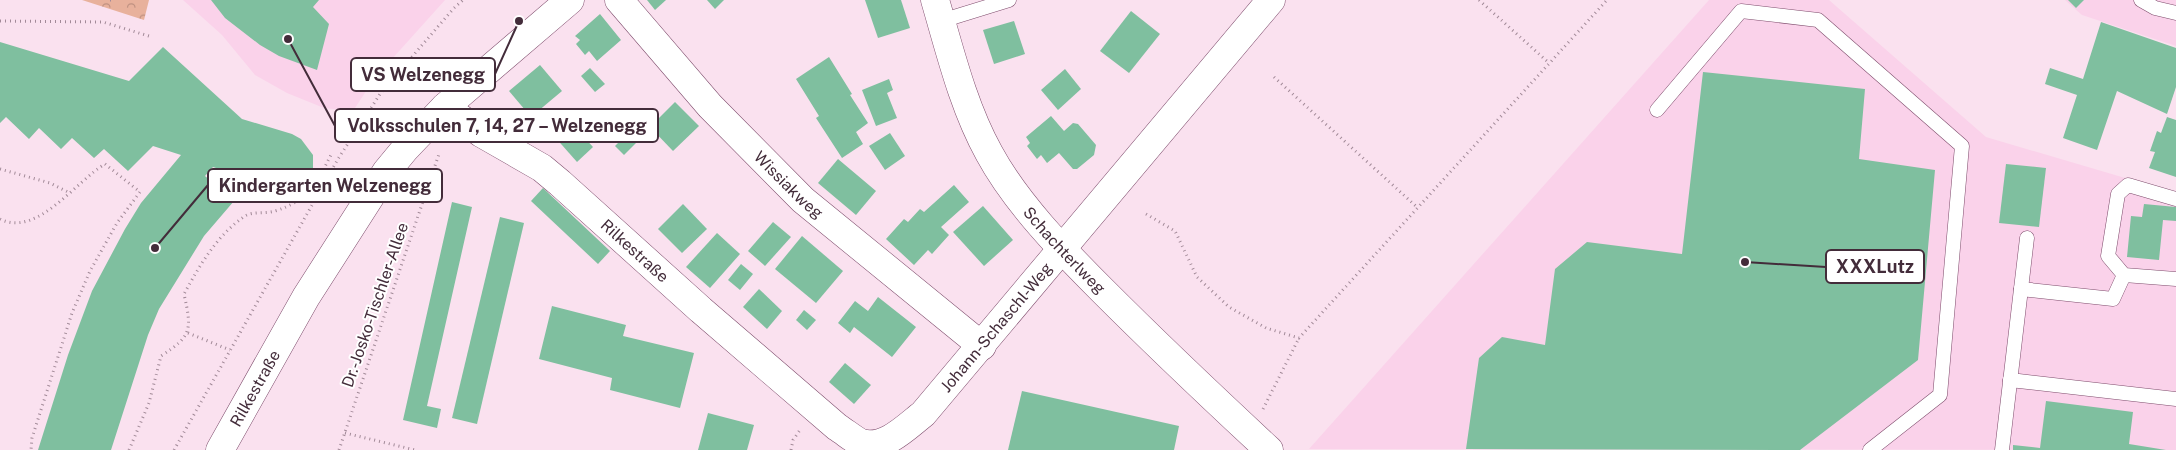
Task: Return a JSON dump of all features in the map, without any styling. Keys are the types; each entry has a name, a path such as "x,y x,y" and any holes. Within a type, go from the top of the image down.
{"street":[{"name":"Rilkestraße","path":"220,450 306,297 342,239 399,157 449,109 570,0"},
{"name":"Wissiakweg","path":"619,0 710,106 784,182 803,200 982,346"},
{"name":"Johann-Schaschl-Weg","path":"814,406 838,427 860,442 889,447 923,414 982,346 1271,0"},
{"name":"Schachterlweg","path":"938,10 974,122 989,154 1011,187 1061,250 1161,350 1269,450"},
{"name":"Rilkestraße","path":"449,109 481,134 542,168 560,182 701,310 814,406"}],"lane":[{"path":"938,10 1009,0"},
{"path":"2141,0 2155,8 2176,13"},
{"path":"1658,110 1741,11 1818,20 1962,146 1940,395 1870,450"},
{"path":"2176,199 2128,185 2118,194 2108,256 2124,275 2176,279"},
{"path":"2002,450 2026,238"},
{"path":"2021,289 2113,299 2124,275"},
{"path":"2010,380 2176,398"}],"path":[{"path":"174,450 338,159 375,102 454,8 464,0"},
{"path":"1479,0 1549,63"},
{"path":"1259,417 1299,338 1607,0"},
{"path":"0,21 103,22 152,37"},
{"path":"1274,77 1418,208"},
{"name":"Dr.-Josko-Tischler-Allee","path":"339,450 449,109"},
{"path":"129,450 148,403 161,356 179,344 188,333 189,314 184,294 199,267 218,241 247,215 274,211 298,201 316,184 332,153"},
{"path":"0,219 7,222 29,222 48,211 90,173 105,164 140,192 117,223 90,271 72,312 32,438 31,450"},
{"path":"0,169 50,183 70,193"},
{"path":"1146,214 1175,232 1198,277 1229,307 1266,328 1299,338"},
{"path":"188,333 230,350"},
{"path":"345,433 415,450"}],"shaded area":[{"path":"183,0 445,0 374,79 353,111 324,108 287,93 255,75 222,35"},
{"path":"1709,0 1829,0 1986,137 2176,193 2176,450 1309,449"},
{"path":"2065,0 2176,0 2176,46 2082,15"}],"green space":[{"path":"82,0 149,0 144,20"}],"building":[{"path":"211,0 319,0 313,7 329,24 317,70 279,56 260,45 225,18"},
{"path":"647,0 666,0 655,10"},
{"path":"707,0 724,0 715,9"},
{"path":"865,0 901,0 910,28 878,38"},
{"path":"2068,0 2084,0 2076,8"},
{"path":"1131,11 1160,34 1129,73 1100,51"},
{"path":"600,14 621,40 597,61 589,51 585,55 576,44 580,40 575,36"},
{"path":"1014,21 1025,54 994,64 983,30"},
{"path":"2101,22 2176,48 2176,87 2167,114 2117,91 2097,150 2063,138 2077,95 2045,84 2050,68 2083,79"},
{"path":"0,42 129,81 163,47 242,119 292,134 301,139 313,155 313,173 307,181 299,186 289,188 277,188 213,167 205,176 234,201 204,236 159,309 148,335 111,450 38,450 68,355 92,291 141,203 181,155 153,146 128,171 104,149 94,158 72,138 61,149 39,128 29,139 6,117 0,123"},
{"path":"829,57 868,123 856,132 863,144 842,158 816,118 819,116 796,79"},
{"path":"540,65 562,91 531,117 509,91"},
{"path":"590,68 605,84 595,92 581,76"},
{"path":"1065,69 1081,89 1058,110 1041,90"},
{"path":"1703,72 1865,89 1859,159 1935,170 1918,360 1800,450 1466,449 1479,358 1502,337 1545,345 1555,269 1587,242 1682,254"},
{"path":"889,79 893,90 887,93 897,118 876,126 862,90"},
{"path":"675,102 699,126 673,151 650,127"},
{"path":"1051,116 1064,131 1073,123 1078,124 1096,145 1094,155 1077,169 1073,169 1059,153 1047,163 1041,155 1037,159 1027,146 1030,143 1026,137"},
{"path":"2167,117 2176,120 2176,177 2149,168 2155,152 2150,151 2157,131 2161,133"},
{"path":"570,122 593,147 577,162 554,136"},
{"path":"634,127 643,136 624,155 615,146"},
{"path":"890,133 905,156 885,170 869,146"},
{"path":"838,159 876,191 856,215 818,183"},
{"path":"2006,164 2046,168 2039,227 1999,223"},
{"path":"954,185 969,202 941,227 949,235 932,254 928,250 914,265 886,239 904,219 908,222 920,209 924,212"},
{"path":"543,188 610,251 598,264 531,201"},
{"path":"452,202 472,207 427,406 441,409 437,428 403,420"},
{"path":"683,204 707,229 682,253 658,229"},
{"path":"2144,204 2176,207 2176,221 2163,220 2159,260 2127,257 2131,216 2142,217"},
{"path":"983,206 1013,240 984,266 953,232"},
{"path":"500,217 524,223 477,424 452,418"},
{"path":"773,222 791,237 765,266 748,251"},
{"path":"717,233 740,254 710,288 686,267"},
{"path":"802,236 843,271 816,303 775,269"},
{"path":"741,264 753,274 740,290 728,280"},
{"path":"759,289 782,311 767,329 743,307"},
{"path":"878,297 916,327 892,357 854,327 850,333 838,323 855,301 868,311"},
{"path":"552,306 626,325 623,336 694,353 680,408 610,390 612,378 539,359"},
{"path":"804,310 816,320 807,330 796,320"},
{"path":"845,363 871,385 854,404 829,382"},
{"path":"1022,391 1179,426 1174,450 1008,450"},
{"path":"2046,401 2133,412 2129,444 2166,450 2013,450 2013,445 2040,448"},
{"path":"708,413 754,425 747,450 698,450"}],"place":[{"name":"VS Welzenegg","path":"519,21"},
{"name":"Volksschulen 7, 14, 27 – Welzenegg","path":"288,39"},
{"name":"Kindergarten Welzenegg","path":"155,248"},
{"name":"XXXLutz","path":"1745,262"}]}
